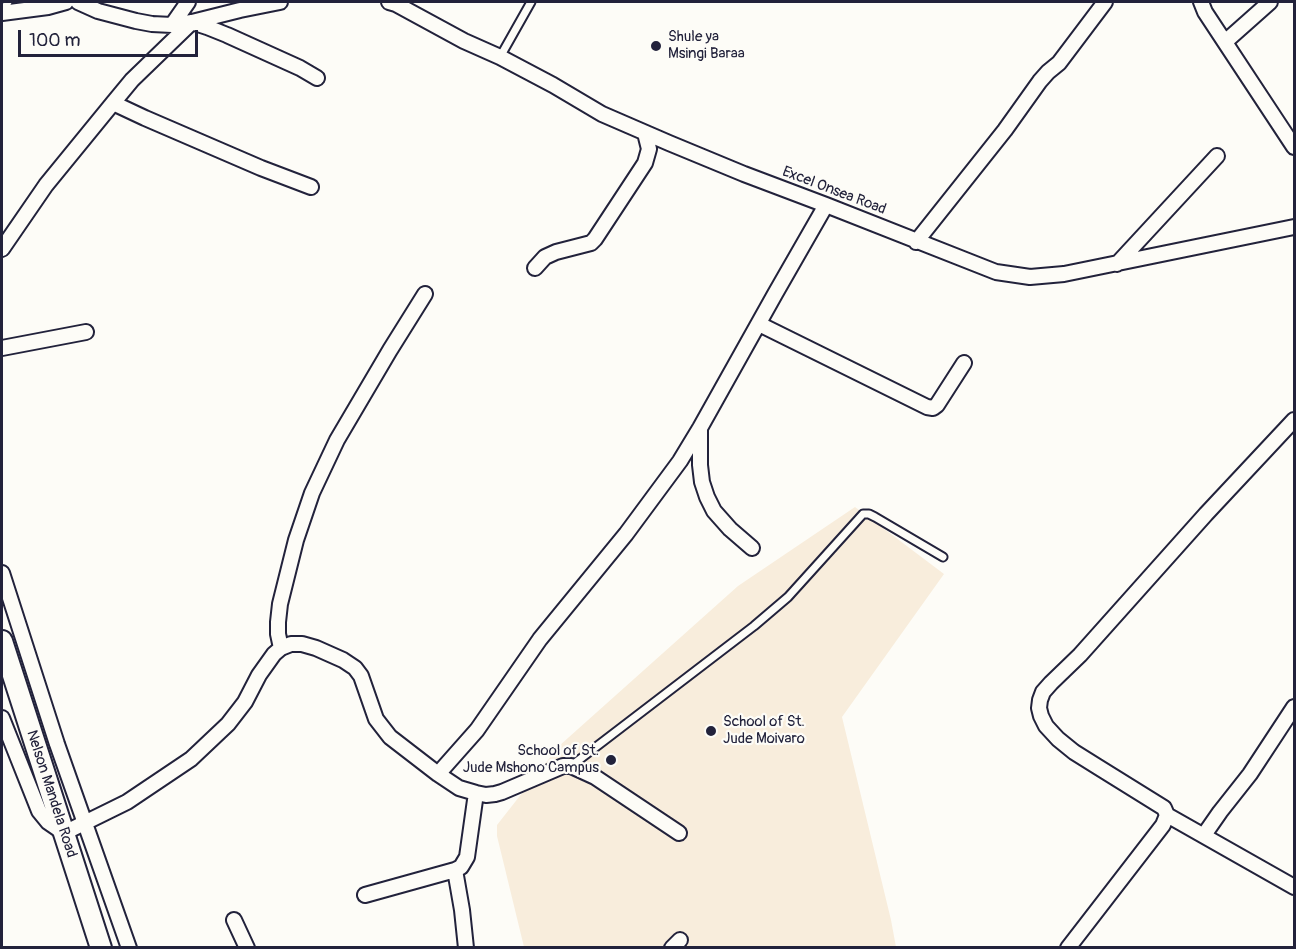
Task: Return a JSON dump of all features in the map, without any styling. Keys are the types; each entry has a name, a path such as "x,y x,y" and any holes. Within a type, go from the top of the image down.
{"main road":[{"name":"Nelson Mandela Road","path":"2,641 101,948"}],"street":[{"path":"2,13 48,7 66,2"},
{"path":"78,2 98,11 152,24 192,22 280,2"},
{"path":"172,24 188,2"},
{"name":"Excel Onsea Road","path":"395,2 602,114 744,174 996,272 1030,277 1054,275 1294,227"},
{"path":"916,242 1005,130 1040,81 1059,63 1105,2"},
{"path":"1201,2 1205,12 1294,147"},
{"path":"1225,42 1270,2"},
{"path":"192,22 227,35 317,78"},
{"path":"2,249 46,185 132,80 192,22"},
{"path":"113,103 261,168 311,187"},
{"path":"535,268 545,257 591,243 595,239 645,163 648,149 645,133"},
{"path":"1117,264 1217,156"},
{"path":"438,774 477,730 540,639 645,509 680,461 826,205"},
{"path":"281,648 278,634 280,604 296,540 312,493 338,440 424,294"},
{"path":"759,324 927,407 933,408 937,405 964,363"},
{"path":"2,348 86,332"},
{"path":"1294,420 1080,655 1043,692 1039,708 1046,726 1074,752 1164,808 1167,815 1294,887"},
{"path":"700,428 700,465 707,497 714,511 752,548"},
{"path":"2,573 40,694 129,948"},
{"path":"2,718 39,811 48,822 64,833 126,802 191,759 228,724 245,702 259,675 274,654 291,644 302,644 343,660 355,668 361,676 376,719 390,737 459,788 486,795 502,792 563,766 571,766 595,777 679,832"},
{"path":"1204,835 1290,726 1294,707"},
{"path":"365,895 456,870 464,864 476,793"},
{"path":"1068,948 1163,825 1167,815"},
{"path":"456,870 466,948"},
{"path":"234,920 247,948"}],"lane":[{"path":"2,13 8,2"},
{"path":"500,57 531,2"},
{"path":"571,766 754,626 788,597 863,514 875,517 944,557"}],"shaded area":[{"name":"School of St. Jude Moivaro","path":"855,507 944,574 842,717 896,947 524,947 497,836 497,825 559,746 738,586"}],"place":[{"name":"Shule ya Msingi Baraa","path":"656,46"},
{"name":"School of St. Jude Moivaro","path":"711,731"},
{"name":"School of St. Jude Mshono Campus","path":"611,760"}]}
